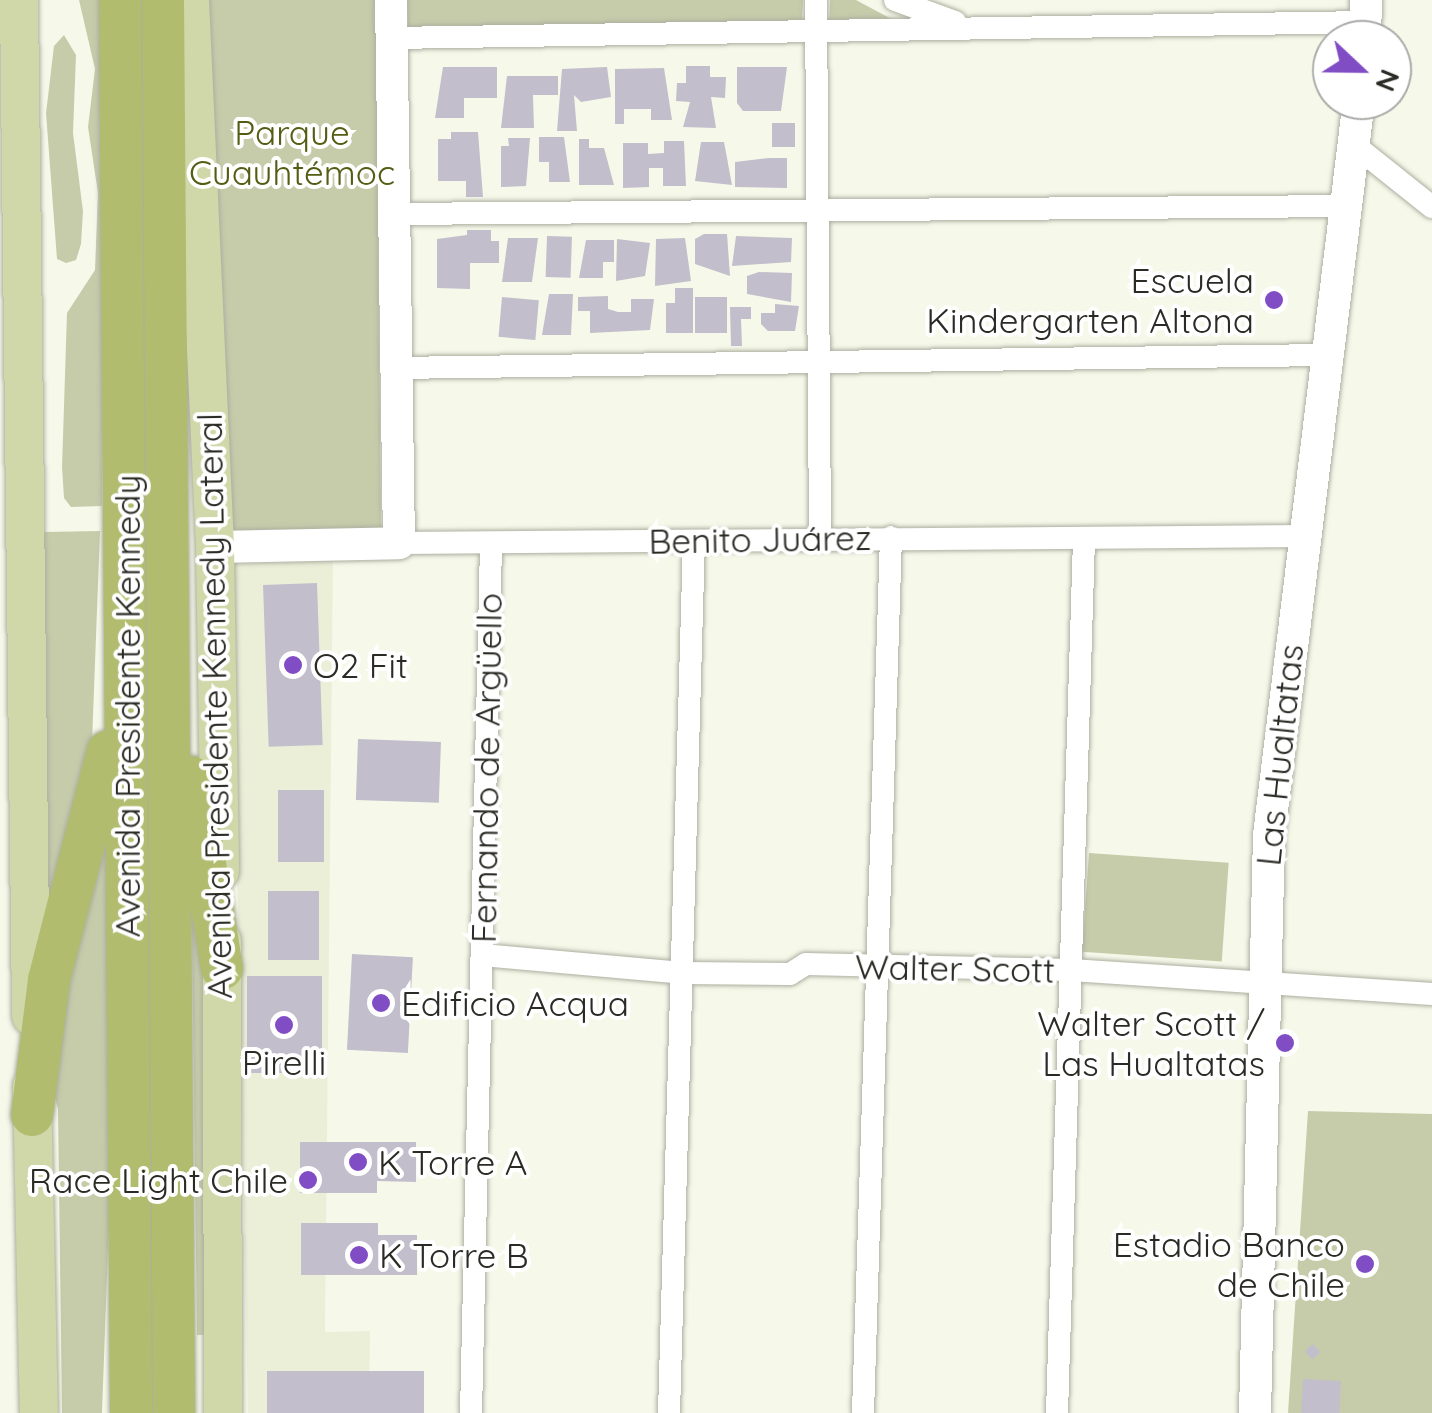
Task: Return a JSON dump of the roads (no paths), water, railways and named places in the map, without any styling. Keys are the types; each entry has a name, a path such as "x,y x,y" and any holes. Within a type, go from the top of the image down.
{"highway":[{"name":"Avenida Presidente Kennedy","path":"120,0 132,1413"},
{"name":"Avenida Presidente Kennedy","path":"163,0 174,1413"},
{"path":"165,372 191,66"},
{"path":"32,1115 48,980 106,772 126,566"},
{"path":"168,594 222,969"}],"main road":[{"name":"Avenida Presidente Kennedy Lateral","path":"190,0 215,547 222,969 223,1413"},
{"path":"13,19 13,552 39,1413"}],"street":[{"path":"391,0 398,543"},
{"path":"816,0 820,536"},
{"path":"895,0 972,28"},
{"path":"392,38 1312,22"},
{"name":"Las Hualtatas","path":"1254,1413 1260,985 1269,835 1356,120"},
{"path":"1353,144 1432,207"},
{"path":"394,214 1346,206"},
{"path":"394,368 1327,356"},
{"name":"Benito Juárez","path":"215,547 820,536 1304,536"},
{"path":"863,1413 892,537"},
{"path":"1058,1413 1084,539"},
{"path":"669,1413 694,541"},
{"name":"Fernando de Argüello","path":"470,1413 491,543"},
{"name":"Walter Scott","path":"482,955 682,973 790,974 806,964 1071,970 1432,994"}],"place":[{"name":"Escuela Kindergarten Altona","path":"1274,300"},
{"name":"O2 Fit","path":"293,665"},
{"name":"Edificio Acqua","path":"381,1003"},
{"name":"Pirelli","path":"284,1025"},
{"name":"Walter Scott / Las Hualtatas","path":"1285,1043"},
{"name":"K Torre A","path":"358,1162"},
{"name":"Race Light Chile","path":"308,1180"},
{"name":"K Torre B","path":"359,1255"},
{"name":"Estadio Banco de Chile","path":"1365,1264"}],"park label":[{"name":"Parque Cuauhtémoc","path":"292,152"}]}
